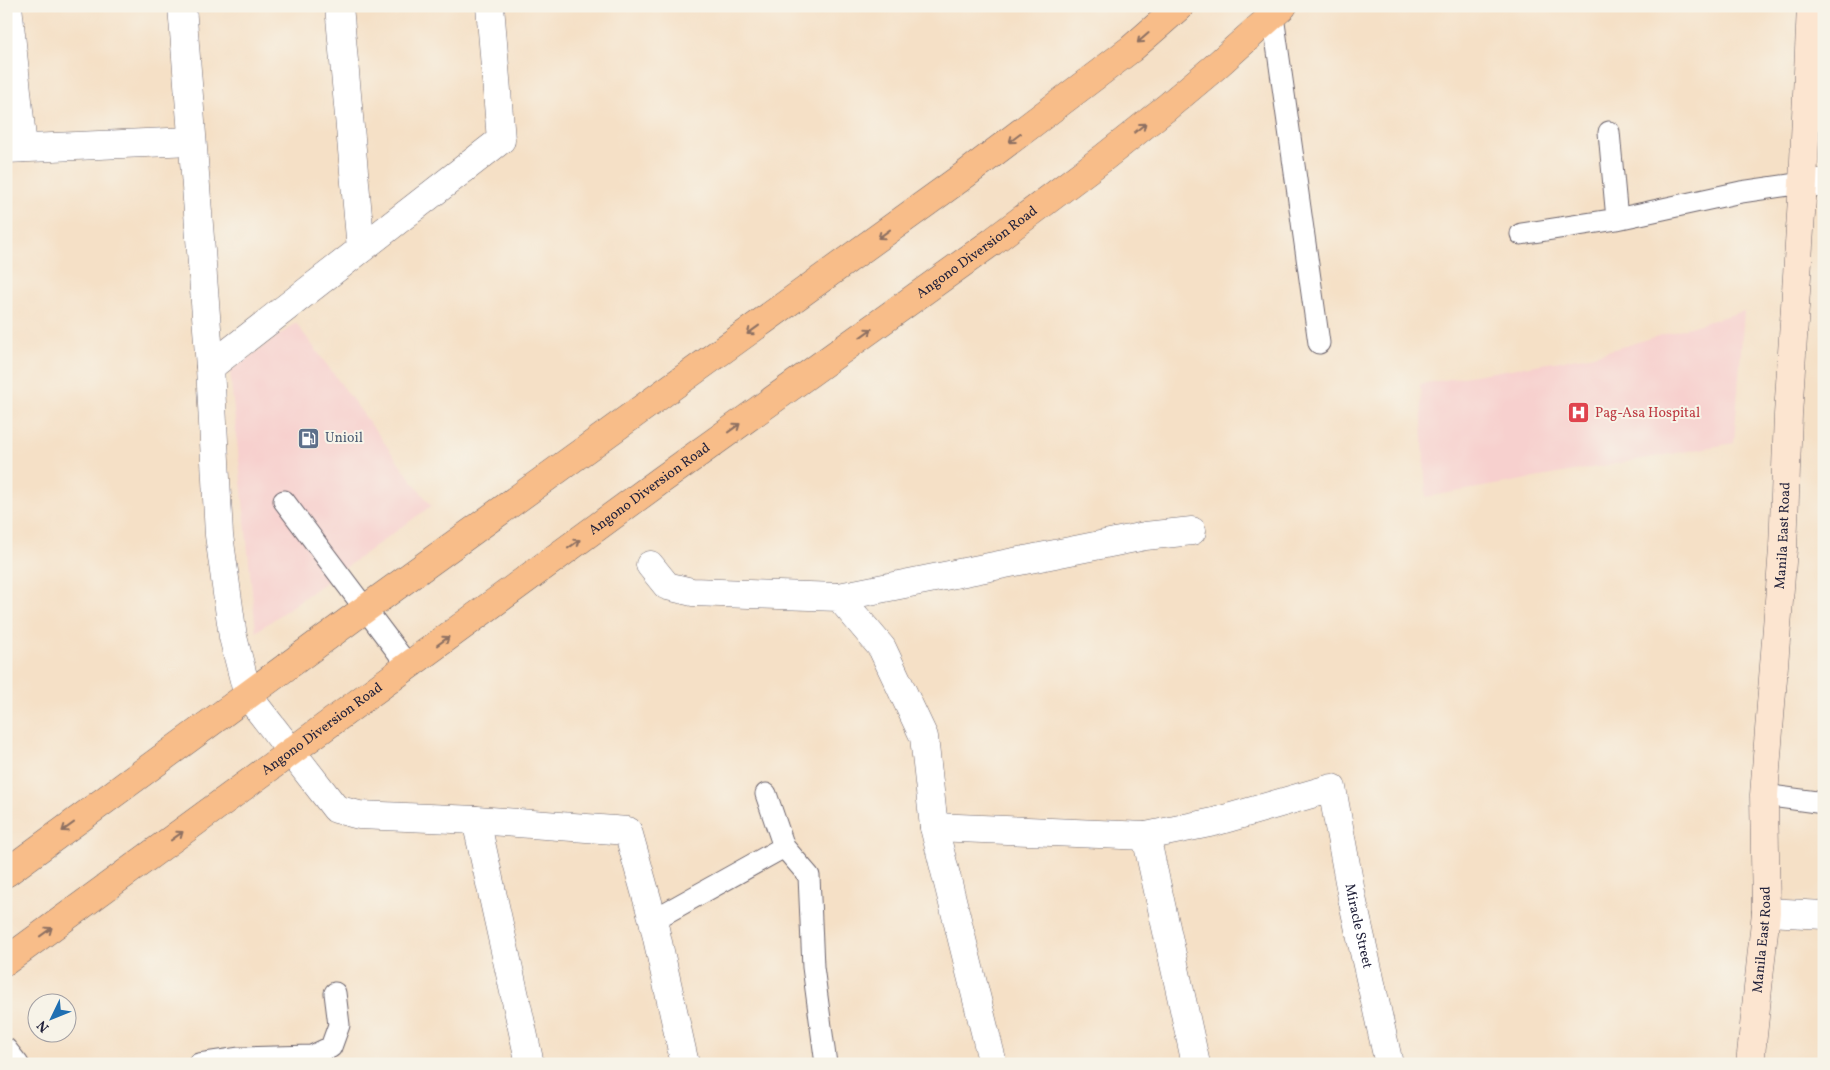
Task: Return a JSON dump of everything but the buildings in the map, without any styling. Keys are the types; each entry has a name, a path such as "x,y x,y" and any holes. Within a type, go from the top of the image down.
{"main road":[{"path":"6,873 365,609 970,171 1131,49 1180,6"},
{"name":"Manila East Road","path":"1750,1064 1766,912 1764,796 1783,550 1788,415 1813,183 1811,6"},
{"name":"Angono Diversion Road","path":"6,961 660,481 992,242 1166,108 1273,9"}],"street":[{"path":"8,6 15,148 192,141"},
{"path":"182,6 210,367 219,535 233,637 248,696 336,809 359,815 476,820 628,831 653,920 685,1064"},
{"path":"339,6 361,250"},
{"path":"210,367 501,140 490,6"},
{"path":"650,565 668,586 692,592 839,597 1145,536 1192,531"},
{"path":"839,597 882,648 924,737 934,827 993,1064"},
{"name":"Miracle Street","path":"1146,836 1214,822 1332,788 1352,898 1388,1064"},
{"path":"476,820 530,1064"},
{"path":"934,827 1146,836 1196,1064"},
{"path":"1766,912 1824,914"}],"lane":[{"path":"1273,9 1319,343"},
{"path":"1609,132 1617,219"},
{"path":"1521,234 1617,219 1741,192 1813,183"},
{"path":"284,501 409,667"},
{"path":"766,794 784,847 809,876 813,966 826,1064"},
{"path":"1764,796 1824,803"},
{"path":"653,920 784,847"},
{"path":"199,1064 240,1058 312,1056 331,1047 339,1025 335,993"},
{"path":"6,1050 18,1064"}],"shaded area":[{"name":"Pag-Asa Hospital","path":"1744,311 1734,443 1426,497 1420,384 1590,356"},
{"name":"Unioil","path":"296,323 431,506 256,632 230,371"}],"place":[{"name":"Pag-Asa Hospital","path":"1579,413"},
{"name":"Unioil","path":"309,438"}]}
